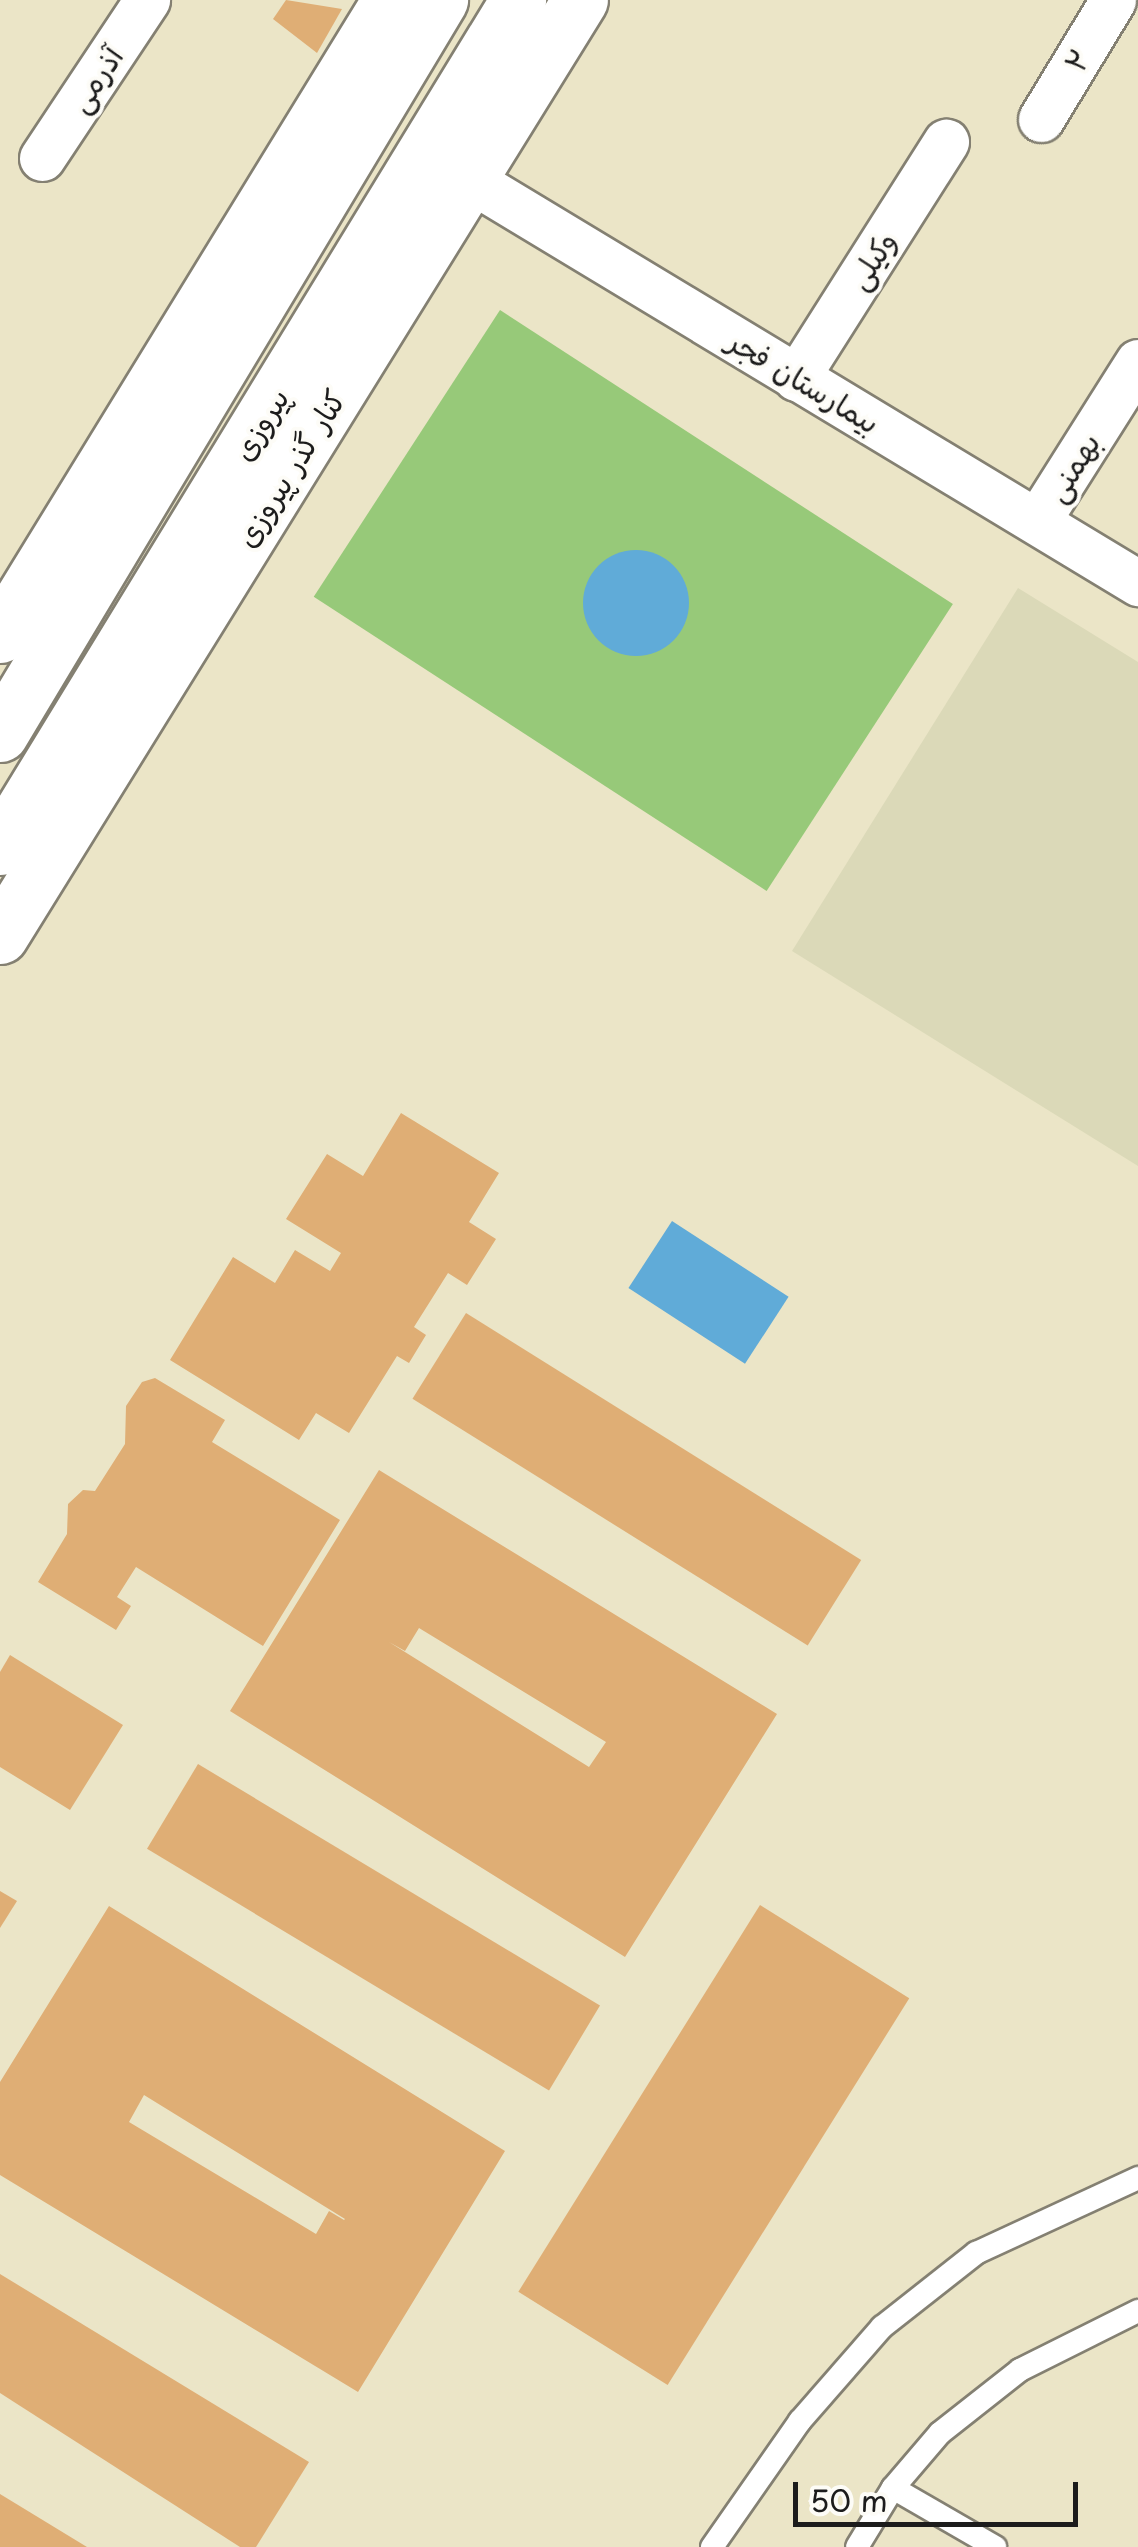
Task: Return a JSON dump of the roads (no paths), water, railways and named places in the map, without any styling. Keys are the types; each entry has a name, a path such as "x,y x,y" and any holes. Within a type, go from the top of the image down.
{"main road":[{"path":"0,635 390,0"},
{"path":"0,734 440,0"},
{"name":"پیروزی","path":"0,847 433,174 518,0"},
{"name":"کنار گذر پیروزی","path":"0,936 433,174 580,0"},
{"path":"356,137 433,174"}],"street":[{"name":"آذرمی","path":"42,158 147,0"},
{"name":"۲","path":"1041,119 1113,0"},
{"name":"وکیلی","path":"796,378 946,142"},
{"name":"بیمارستان فجر","path":"433,174 796,378 1038,520 1138,584"},
{"name":"بهمنی","path":"1038,520 1138,362"}],"lane":[{"path":"712,2547 800,2420 882,2328 976,2254 1138,2178"},
{"path":"857,2547 894,2488 940,2433 1020,2370 1138,2311"},
{"path":"894,2488 995,2547"}],"water":[{"path":"636,550 656,554 674,565 685,583 689,603 685,623 674,641 656,652 636,656 616,652 598,641 587,623 583,603 587,583 598,565 616,554"},
{"path":"672,1221 789,1297 745,1364 628,1288"}]}
